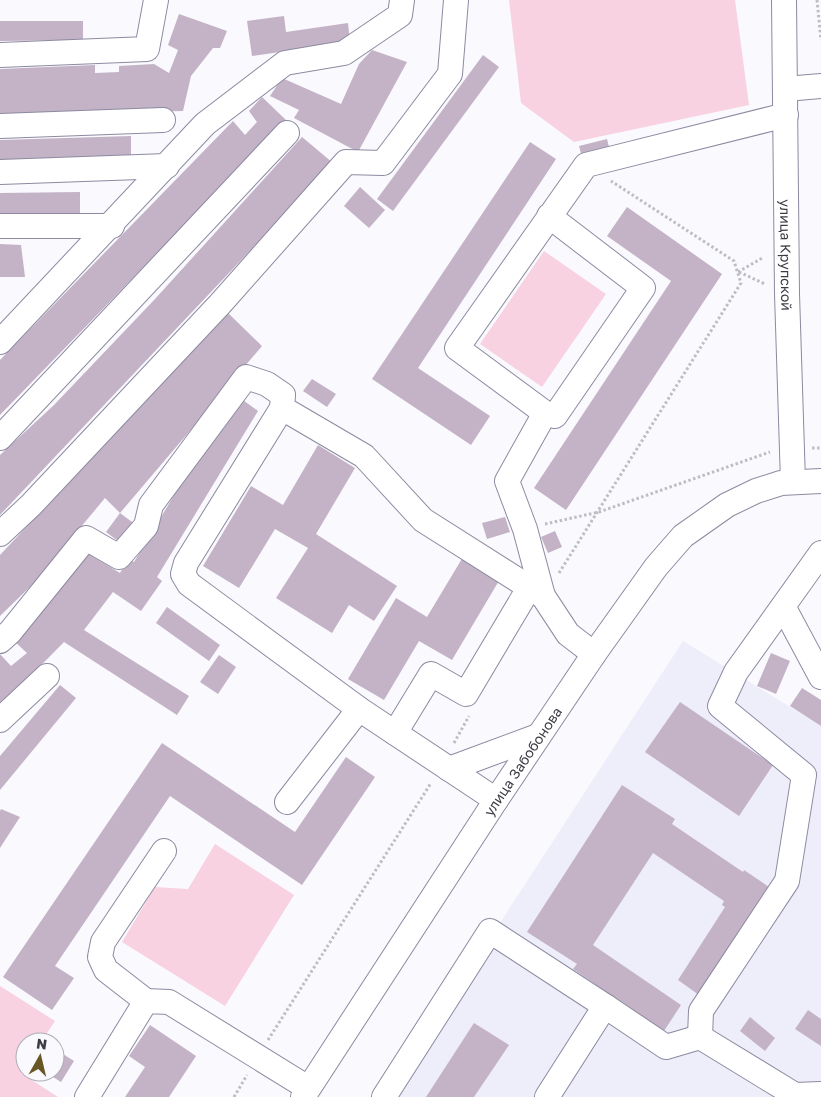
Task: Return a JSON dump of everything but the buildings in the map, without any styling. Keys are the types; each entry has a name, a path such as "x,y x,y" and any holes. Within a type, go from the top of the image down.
{"street":[{"path":"0,55 147,49 156,0"},
{"path":"0,342 112,226 205,124 285,62 344,52 400,15 402,0"},
{"path":"0,534 31,504 220,304 346,162 383,163 450,74 456,0"},
{"name":"улица Крупской","path":"784,0 786,245 793,482"},
{"path":"786,90 821,86"},
{"path":"549,216 642,288 555,416 544,413 457,348 549,216 586,165 786,115"},
{"path":"0,126 163,120"},
{"path":"0,438 286,133"},
{"path":"0,172 167,166"},
{"path":"0,226 112,226"},
{"path":"0,641 10,632 86,538 119,557 146,526 152,504 246,377 267,384 283,395 282,408 186,563 183,574 189,584 359,709 496,800"},
{"path":"282,408 364,456 423,520 536,592 568,634 594,654"},
{"path":"395,733 431,674 466,694 536,592 524,529 507,481 544,413"},
{"path":"793,482 821,481"},
{"name":"улица Забобонова","path":"305,1093 538,736 656,567 683,536 727,505 756,491 793,482"},
{"path":"700,1037 701,1010 787,881 804,775 720,706 736,672 784,608 821,553"},
{"path":"784,608 821,677"},
{"path":"0,720 47,676"},
{"path":"287,802 359,709"},
{"path":"446,767 538,736"},
{"path":"164,851 103,942 100,957 106,970 146,1001 169,1002 258,1056 305,1093"},
{"path":"384,1097 490,932 666,1047 700,1037 795,1095 821,1094"},
{"path":"88,1097 146,1001"},
{"path":"547,1097 604,1006"}],"path":[{"path":"817,0 821,40"},
{"path":"536,592 599,512 741,283 734,261 586,165"},
{"path":"738,272 786,245"},
{"path":"738,272 787,294"},
{"path":"812,448 821,448"},
{"path":"524,529 599,512 775,450"},
{"path":"258,1056 446,767"}],"shaded area":[{"path":"509,0 735,0 749,105 574,142 521,103"},
{"path":"544,251 606,294 542,387 480,344"},
{"path":"683,641 821,726 821,1097 387,1097"},
{"path":"215,844 294,895 225,1006 122,942 155,887 188,889"},
{"path":"0,986 55,1021 48,1032 15,1032 15,1082 35,1082 58,1097 0,1097"}]}
